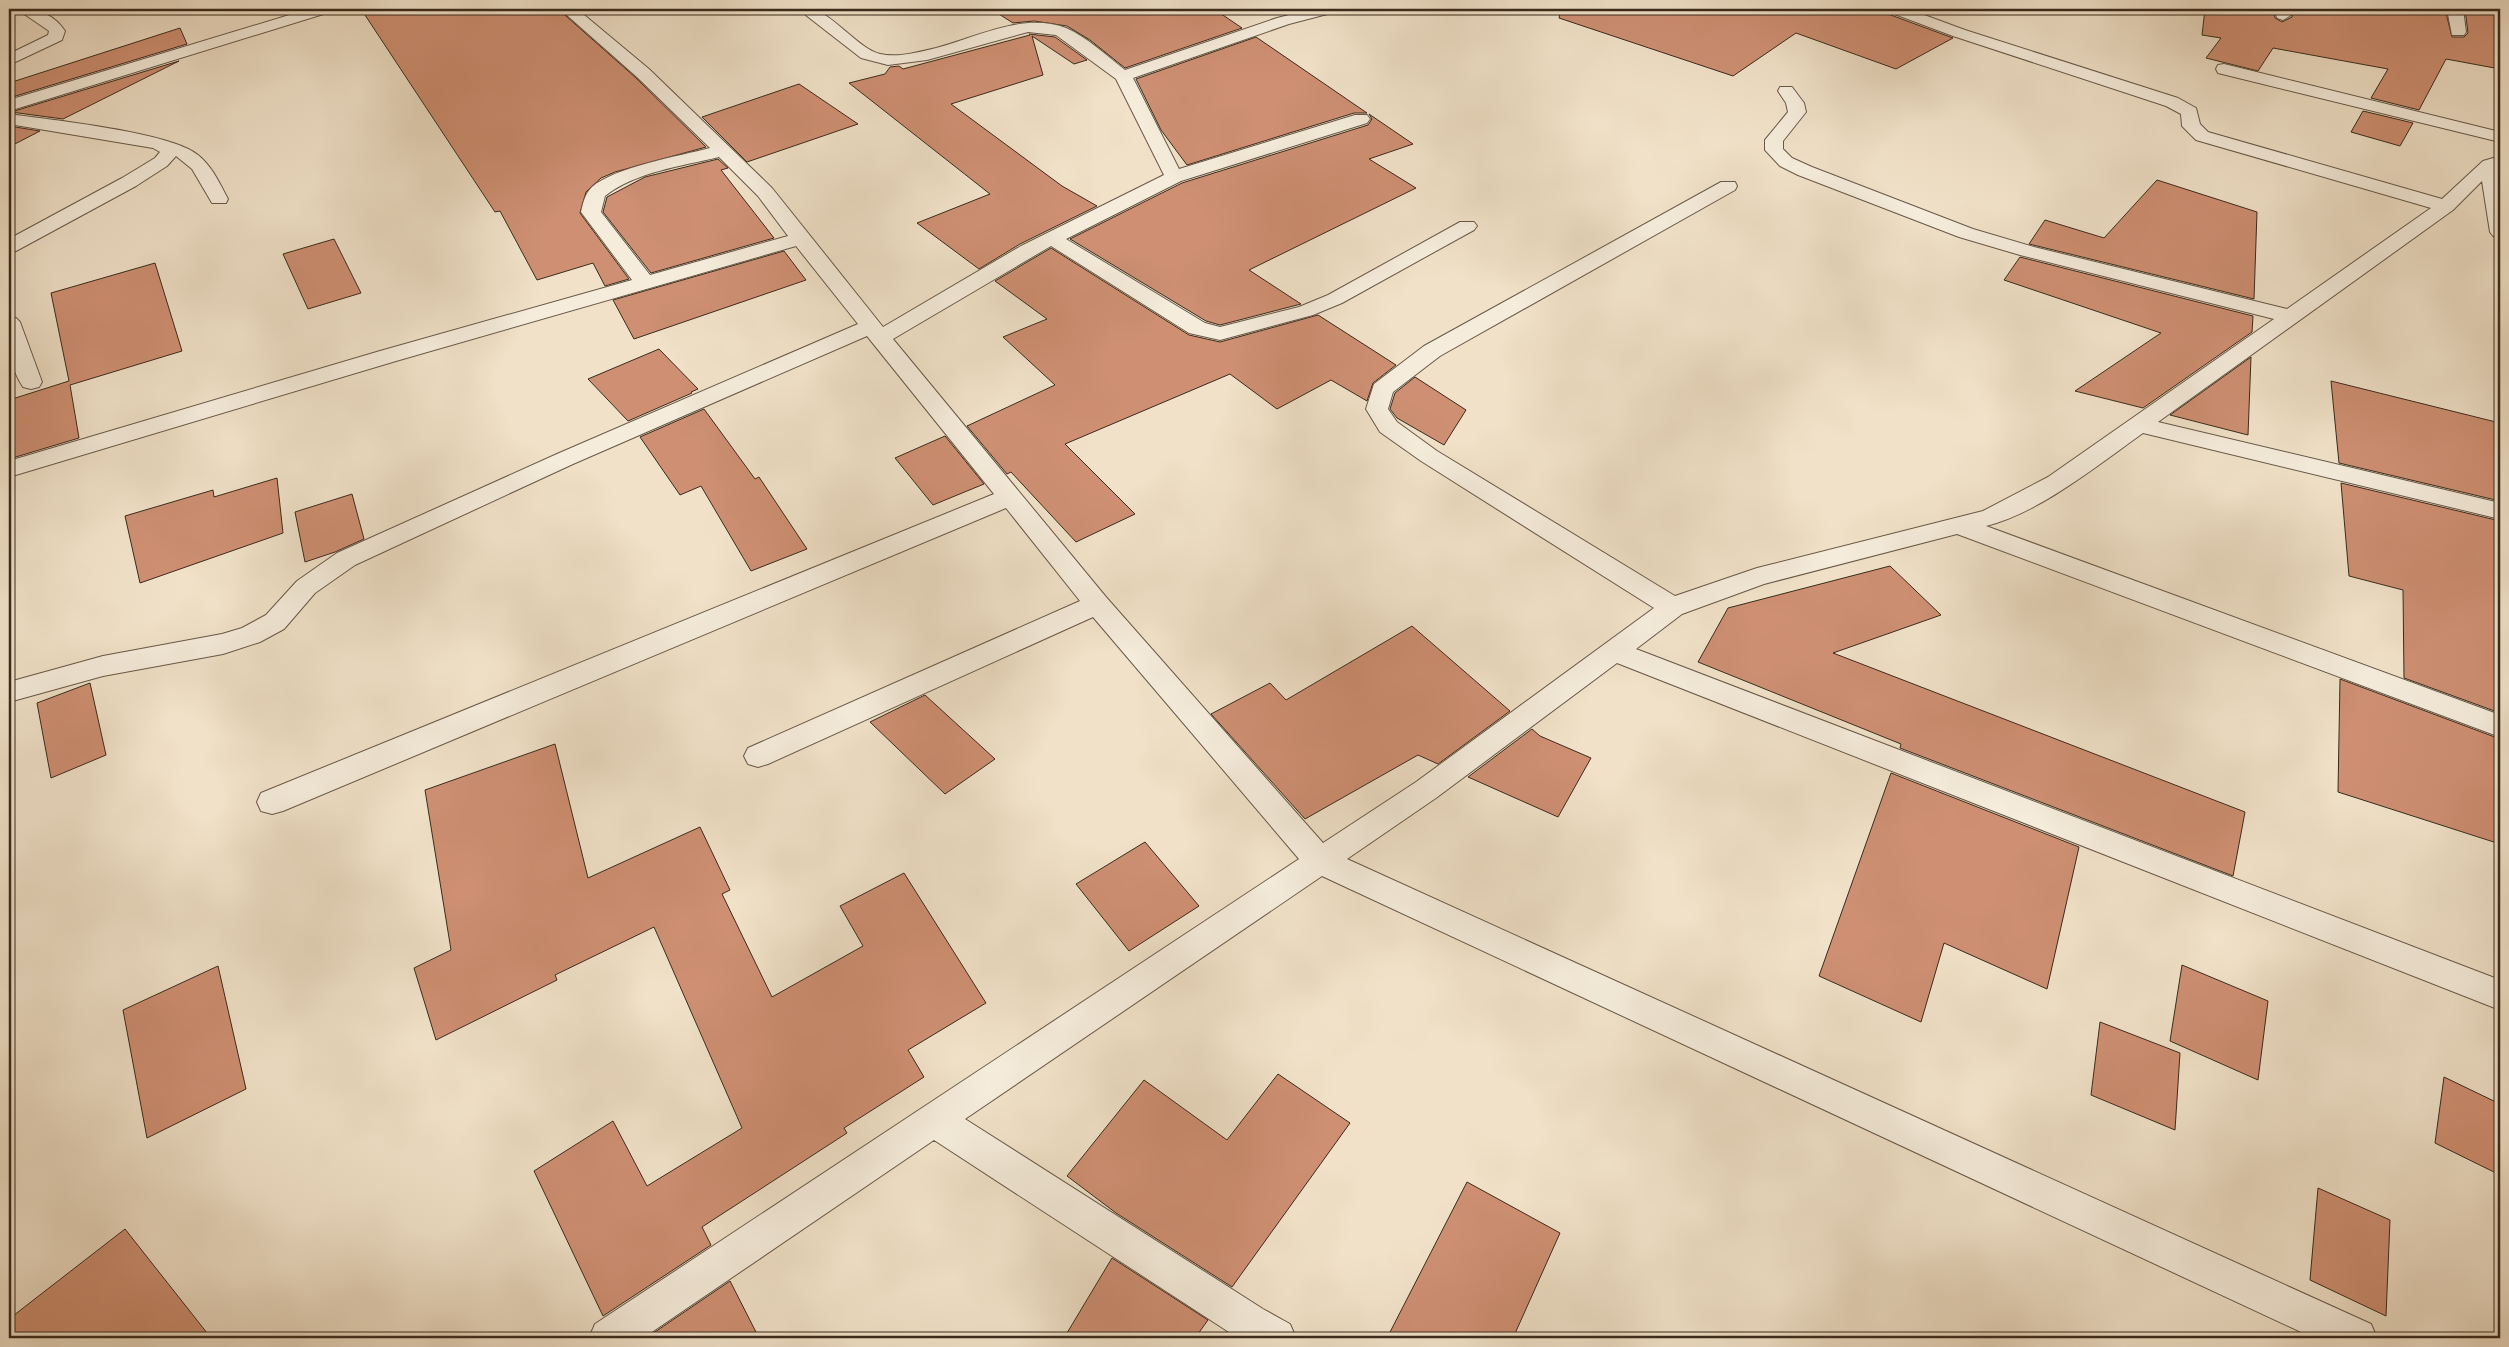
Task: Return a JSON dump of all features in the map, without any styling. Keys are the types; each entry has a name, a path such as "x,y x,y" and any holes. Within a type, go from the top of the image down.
{"street":[{"path":"9,60 56,37 57,31 53,26 26,9"},
{"path":"9,106 130,67 326,9"},
{"path":"568,9 643,73 765,192 800,239 1096,604 1320,861 2357,1338"},
{"path":"1123,76 1274,24 1330,9"},
{"path":"1894,9 1959,33 2172,102 2190,112 2191,126 2202,136 2446,206"},
{"path":"2455,9 2458,32"},
{"path":"812,13 864,52 885,60 910,59 1019,29 1040,27 1072,38 1123,76 1174,177"},
{"path":"2224,69 2500,137"},
{"path":"1786,91 1795,103 1797,112 1774,140 1774,150 1786,162 1799,168 1966,232 2027,251 2288,316"},
{"path":"9,119 138,140 182,150 192,157 219,199"},
{"path":"9,692 103,666 224,644 251,635 275,622 306,587 323,573 346,559 574,455 877,332 1051,238 1174,177 1361,119"},
{"path":"9,247 161,162 169,153 166,147"},
{"path":"644,283 592,212 594,198 599,191 627,177 722,151"},
{"path":"609,1338 1426,790 1673,607 1757,577 1991,517 2057,482 2139,425 2288,316 2446,206 2495,163"},
{"path":"2495,163 2500,232"},
{"path":"1673,607 1429,456 1388,427 1377,409 1382,389 1432,351 1728,186"},
{"path":"1051,238 1197,328 1220,334 1306,311 1328,302 1467,226"},
{"path":"9,469 800,239"},
{"path":"9,322 31,382"},
{"path":"2139,425 2500,511"},
{"path":"272,802 1010,497"},
{"path":"1960,526 2500,726"},
{"path":"758,756 1096,604"},
{"path":"1614,651 2500,995"},
{"path":"933,1119 1249,1323 1276,1338"}],"building":[{"path":"361,9 558,9 636,78 706,147 615,172 601,178 586,192 580,213 629,279 605,286 593,263 537,280 500,211 495,212"},
{"path":"991,9 1214,9 1242,28 1125,68 1090,40 1067,26 1034,21 1013,23"},
{"path":"1561,9 1884,9 1888,14 1953,38 1896,69 1796,33 1733,76 1559,18"},
{"path":"2205,9 2273,9 2275,18 2282,22 2292,17 2293,9 2445,9 2452,37 2464,37 2468,33 2465,9 2500,9 2500,69 2446,59 2419,110 2371,98 2388,69 2273,48 2258,71 2206,58 2221,38 2202,35"},
{"path":"180,28 187,44 9,98 9,83"},
{"path":"1029,34 1055,37 1087,60 1074,64 1032,36 1043,75 951,104 1062,186 1097,206 1020,244 979,269 917,223 990,194 849,83 885,74 890,67 899,66 903,69"},
{"path":"1256,37 1367,113 1354,113 1187,165 1161,130 1136,79"},
{"path":"179,61 63,119 11,112"},
{"path":"799,84 858,124 747,162 702,117"},
{"path":"2363,111 2413,123 2400,146 2351,132"},
{"path":"1369,114 1413,144 1369,159 1416,188 1249,270 1301,304 1220,325 1206,321 1070,239 1182,183 1368,125 1372,119"},
{"path":"9,126 40,131 9,147"},
{"path":"718,159 728,168 721,170 774,238 651,273 603,212 607,197 645,177"},
{"path":"2157,180 2257,212 2254,299 2029,244 2045,220 2104,238"},
{"path":"334,239 361,293 308,309 283,254"},
{"path":"1051,248 1189,335 1220,342 1318,315 1396,365 1373,383 1367,401 1331,380 1277,409 1230,374 1065,444 1135,514 1076,542 1011,472 1007,474 967,426 1055,385 1003,337 1047,319 995,281"},
{"path":"784,251 806,280 634,339 613,300"},
{"path":"2020,257 2253,316 2252,332 2143,408 2075,391 2161,333 2004,280"},
{"path":"155,263 182,351 70,385 79,438 9,459 9,400 69,381 51,293"},
{"path":"659,349 698,389 628,421 588,379"},
{"path":"2251,357 2248,435 2170,415"},
{"path":"1415,377 1466,410 1444,445 1397,418 1390,409 1395,393"},
{"path":"2331,381 2500,423 2500,501 2339,463"},
{"path":"704,409 755,479 759,477 807,549 751,571 701,486 680,495 640,437"},
{"path":"945,436 984,484 933,505 895,458"},
{"path":"277,478 283,533 140,583 125,516 213,490 214,497"},
{"path":"2341,483 2500,521 2500,713 2404,678 2403,590 2349,576"},
{"path":"352,494 364,539 335,552 305,562 295,512"},
{"path":"1890,566 1941,615 1833,653 2245,812 2233,876 1900,748 1901,744 1698,662 1728,608"},
{"path":"1412,626 1510,711 1438,764 1418,755 1305,819 1211,714 1270,683 1286,700"},
{"path":"2340,679 2500,739 2500,844 2338,792"},
{"path":"90,683 106,755 51,778 37,703"},
{"path":"925,695 995,759 945,794 870,722"},
{"path":"1532,729 1540,736 1591,758 1558,817 1468,777"},
{"path":"555,744 588,878 700,827 730,890 722,894 772,997 863,946 840,906 904,873 986,1003 908,1050 924,1077 844,1128 847,1133 702,1227 711,1245 603,1316 534,1171 613,1121 647,1186 742,1128 654,927 555,975 557,980 436,1040 414,968 451,950 425,790"},
{"path":"1891,773 2079,847 2047,989 1944,943 1921,1022 1819,976"},
{"path":"1145,842 1199,906 1129,951 1076,884"},
{"path":"2182,965 2268,1001 2258,1080 2170,1041"},
{"path":"218,966 246,1089 147,1138 123,1010"},
{"path":"2100,1022 2180,1053 2175,1130 2091,1095"},
{"path":"1278,1074 1350,1123 1232,1287 1116,1213 1067,1176 1144,1080 1227,1140"},
{"path":"2444,1077 2500,1104 2500,1175 2435,1143"},
{"path":"1467,1182 1560,1233 1513,1338 1387,1338"},
{"path":"2318,1188 2390,1220 2386,1316 2310,1280"},
{"path":"125,1229 211,1338 9,1338 9,1319"},
{"path":"1112,1258 1208,1320 1195,1338 1064,1338"},
{"path":"730,1281 759,1338 646,1338"}]}
